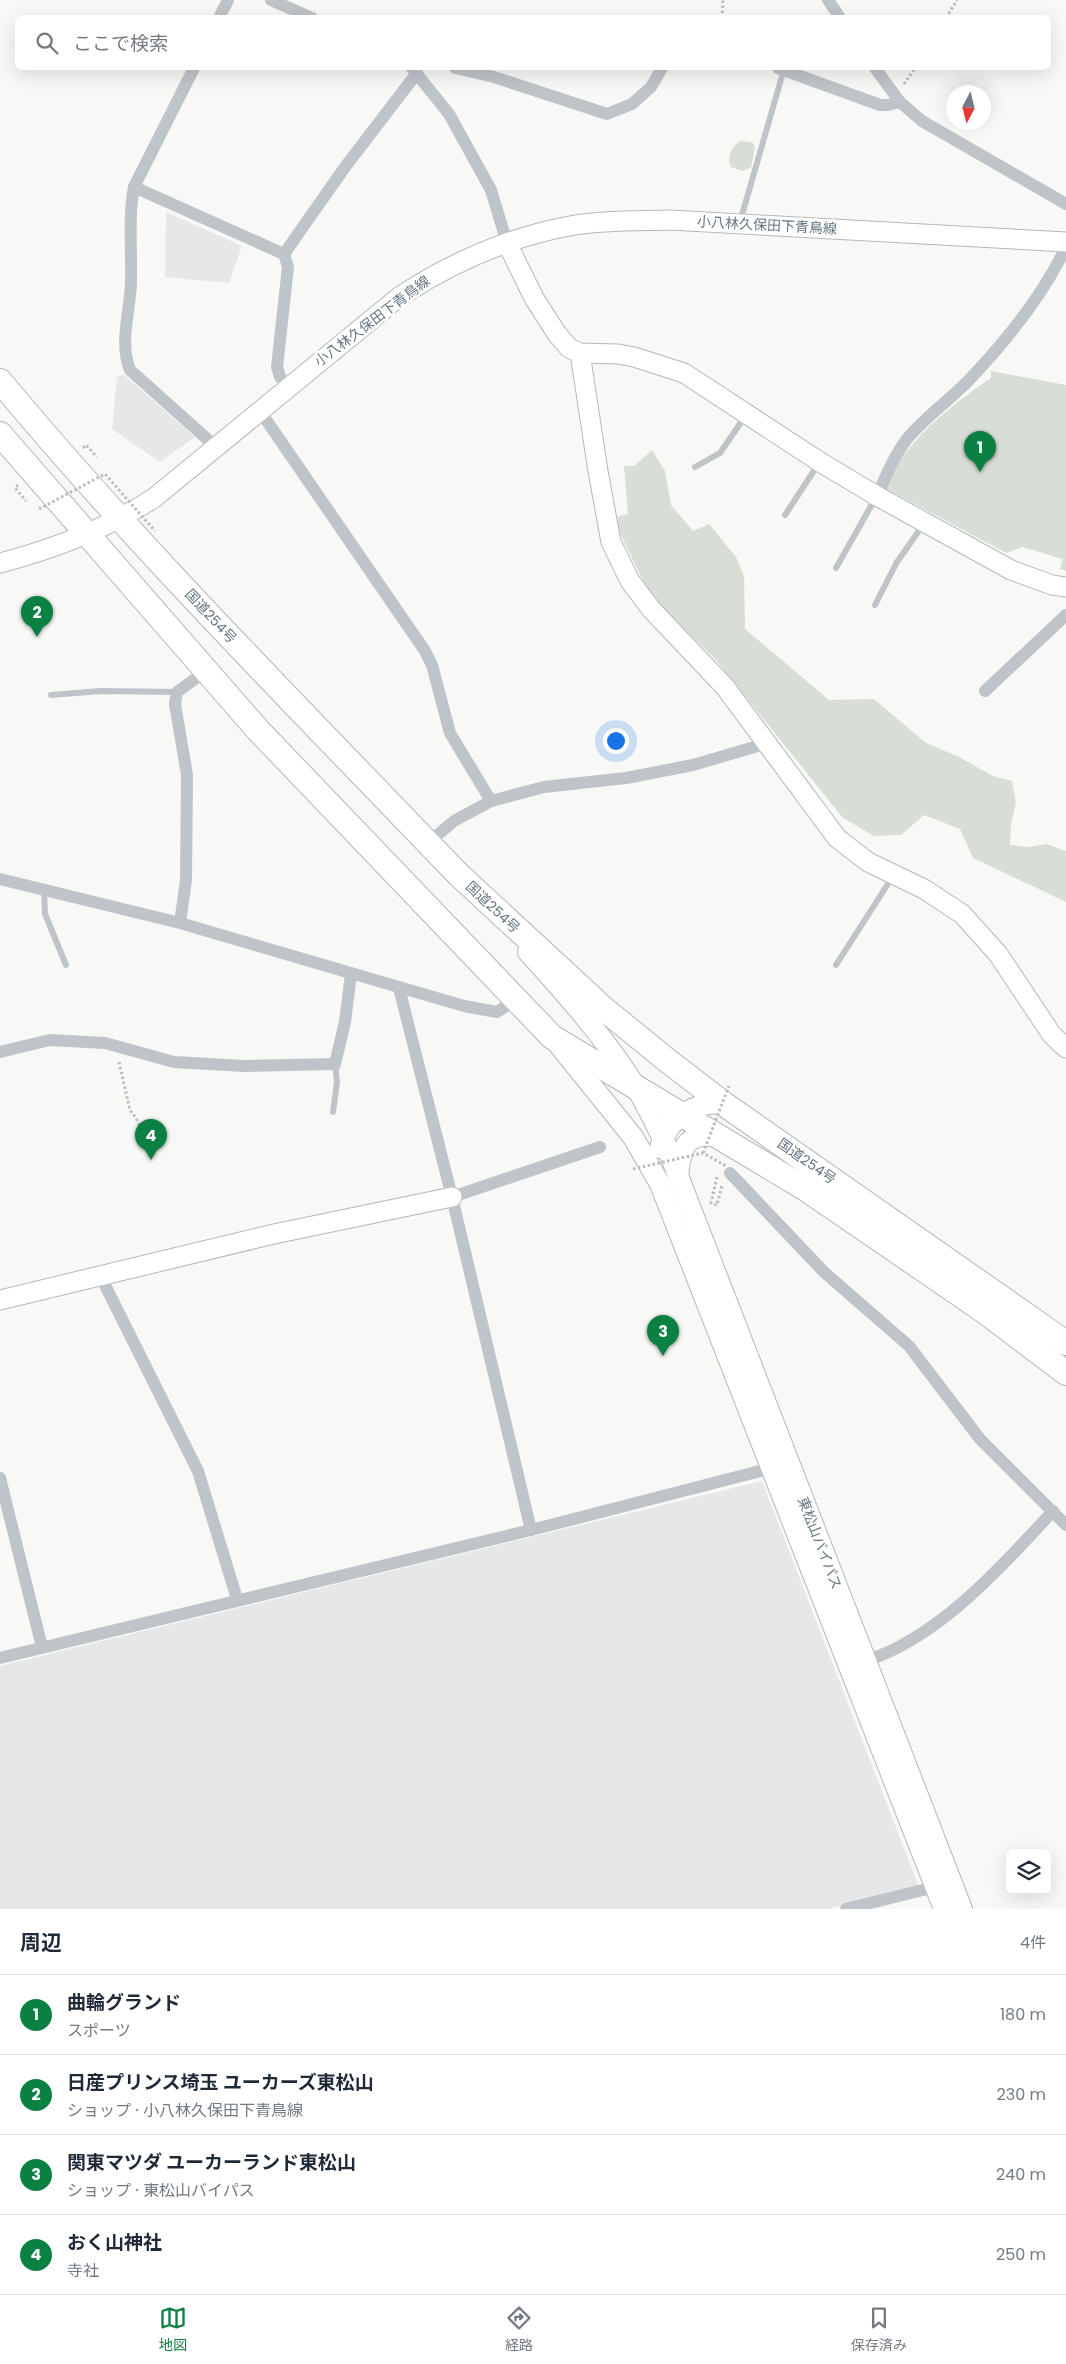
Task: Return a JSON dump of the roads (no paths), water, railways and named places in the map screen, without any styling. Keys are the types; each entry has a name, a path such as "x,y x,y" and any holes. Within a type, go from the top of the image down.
{"highway":[{"name":"国道254号","path":"0,381 208,613 428,843 459,875 604,1008 1066,1343"},
{"name":"国道254号","path":"0,434 206,671 300,775 515,1000 552,1036 806,1189 984,1311 1066,1373"}],"main road":[{"path":"459,875 555,981 617,1060 636,1088 662,1138 669,1181"},
{"path":"552,1036 669,1181"},
{"path":"662,1138 683,1114 696,1106 726,1095"},
{"path":"669,1181 683,1148 692,1139 704,1134 721,1137"},
{"name":"東松山バイパス","path":"669,1181 772,1468 944,1909"},
{"name":"東松山バイパス","path":"669,1181 866,1660 962,1909"}],"street":[{"path":"220,15 228,0"},
{"path":"271,0 305,15"},
{"path":"828,0 838,15"},
{"path":"193,70 134,187 131,204 131,283 125,358 130,370 216,446"},
{"path":"284,254 414,70 449,114 491,190 507,243 530,290 569,348 580,353 618,354 684,373 820,462 877,496 1011,570 1052,585 1066,587"},
{"path":"464,70 494,77 607,114 632,104 651,87 661,70"},
{"path":"786,70 880,105 900,102"},
{"path":"876,70 900,102 922,121 1066,204"},
{"path":"134,187 284,254 288,267 277,367 280,376 288,386"},
{"name":"小八林久保田下青鳥線","path":"0,562 47,549 122,519 154,498 288,386 399,297 432,276 507,243 576,225 622,221 670,220 1066,242"},
{"path":"877,496 893,459 908,439 954,396 991,355 1052,277 1066,247"},
{"path":"580,353 598,471 612,542 630,580 651,609 725,687 837,838 868,862 924,889 962,914 998,954 1052,1035 1066,1048"},
{"path":"260,411 425,651 432,665 450,733 491,802"},
{"path":"985,691 1066,615"},
{"path":"180,923 186,880 187,775 175,716 177,692 206,671"},
{"path":"428,843 454,821 491,802 544,788 626,778 693,765 768,743"},
{"path":"0,879 180,923 399,988 487,1011 497,1012 515,1000"},
{"path":"0,1052 50,1040 105,1043 174,1062 244,1066 335,1064 345,1022 351,974"},
{"path":"399,988 452,1197 532,1530"},
{"path":"0,1300 274,1234 452,1197 600,1147"},
{"path":"728,1170 824,1272 909,1346 980,1439 1066,1525"},
{"path":"100,1275 198,1471 237,1599"},
{"path":"0,1658 237,1599 532,1530 772,1468"},
{"path":"0,1478 42,1647"},
{"path":"866,1660 883,1655 930,1627 983,1586 1053,1511"},
{"path":"846,1909 935,1887"}],"lane":[{"path":"740,224 780,70"},
{"path":"695,468 720,453 747,414"},
{"path":"785,516 820,462"},
{"path":"836,568 877,496"},
{"path":"875,605 897,562 924,522"},
{"path":"52,695 101,691 177,692"},
{"path":"836,965 894,874"},
{"path":"44,890 45,914 66,965"},
{"path":"333,1112 337,1082 335,1064"}],"place":[{"name":"曲輪グランド","path":"980,472"},
{"name":"日産プリンス埼玉 ユーカーズ東松山","path":"37,637"},
{"name":"おく山神社","path":"151,1160"},
{"name":"関東マツダ ユーカーランド東松山","path":"663,1356"}]}
